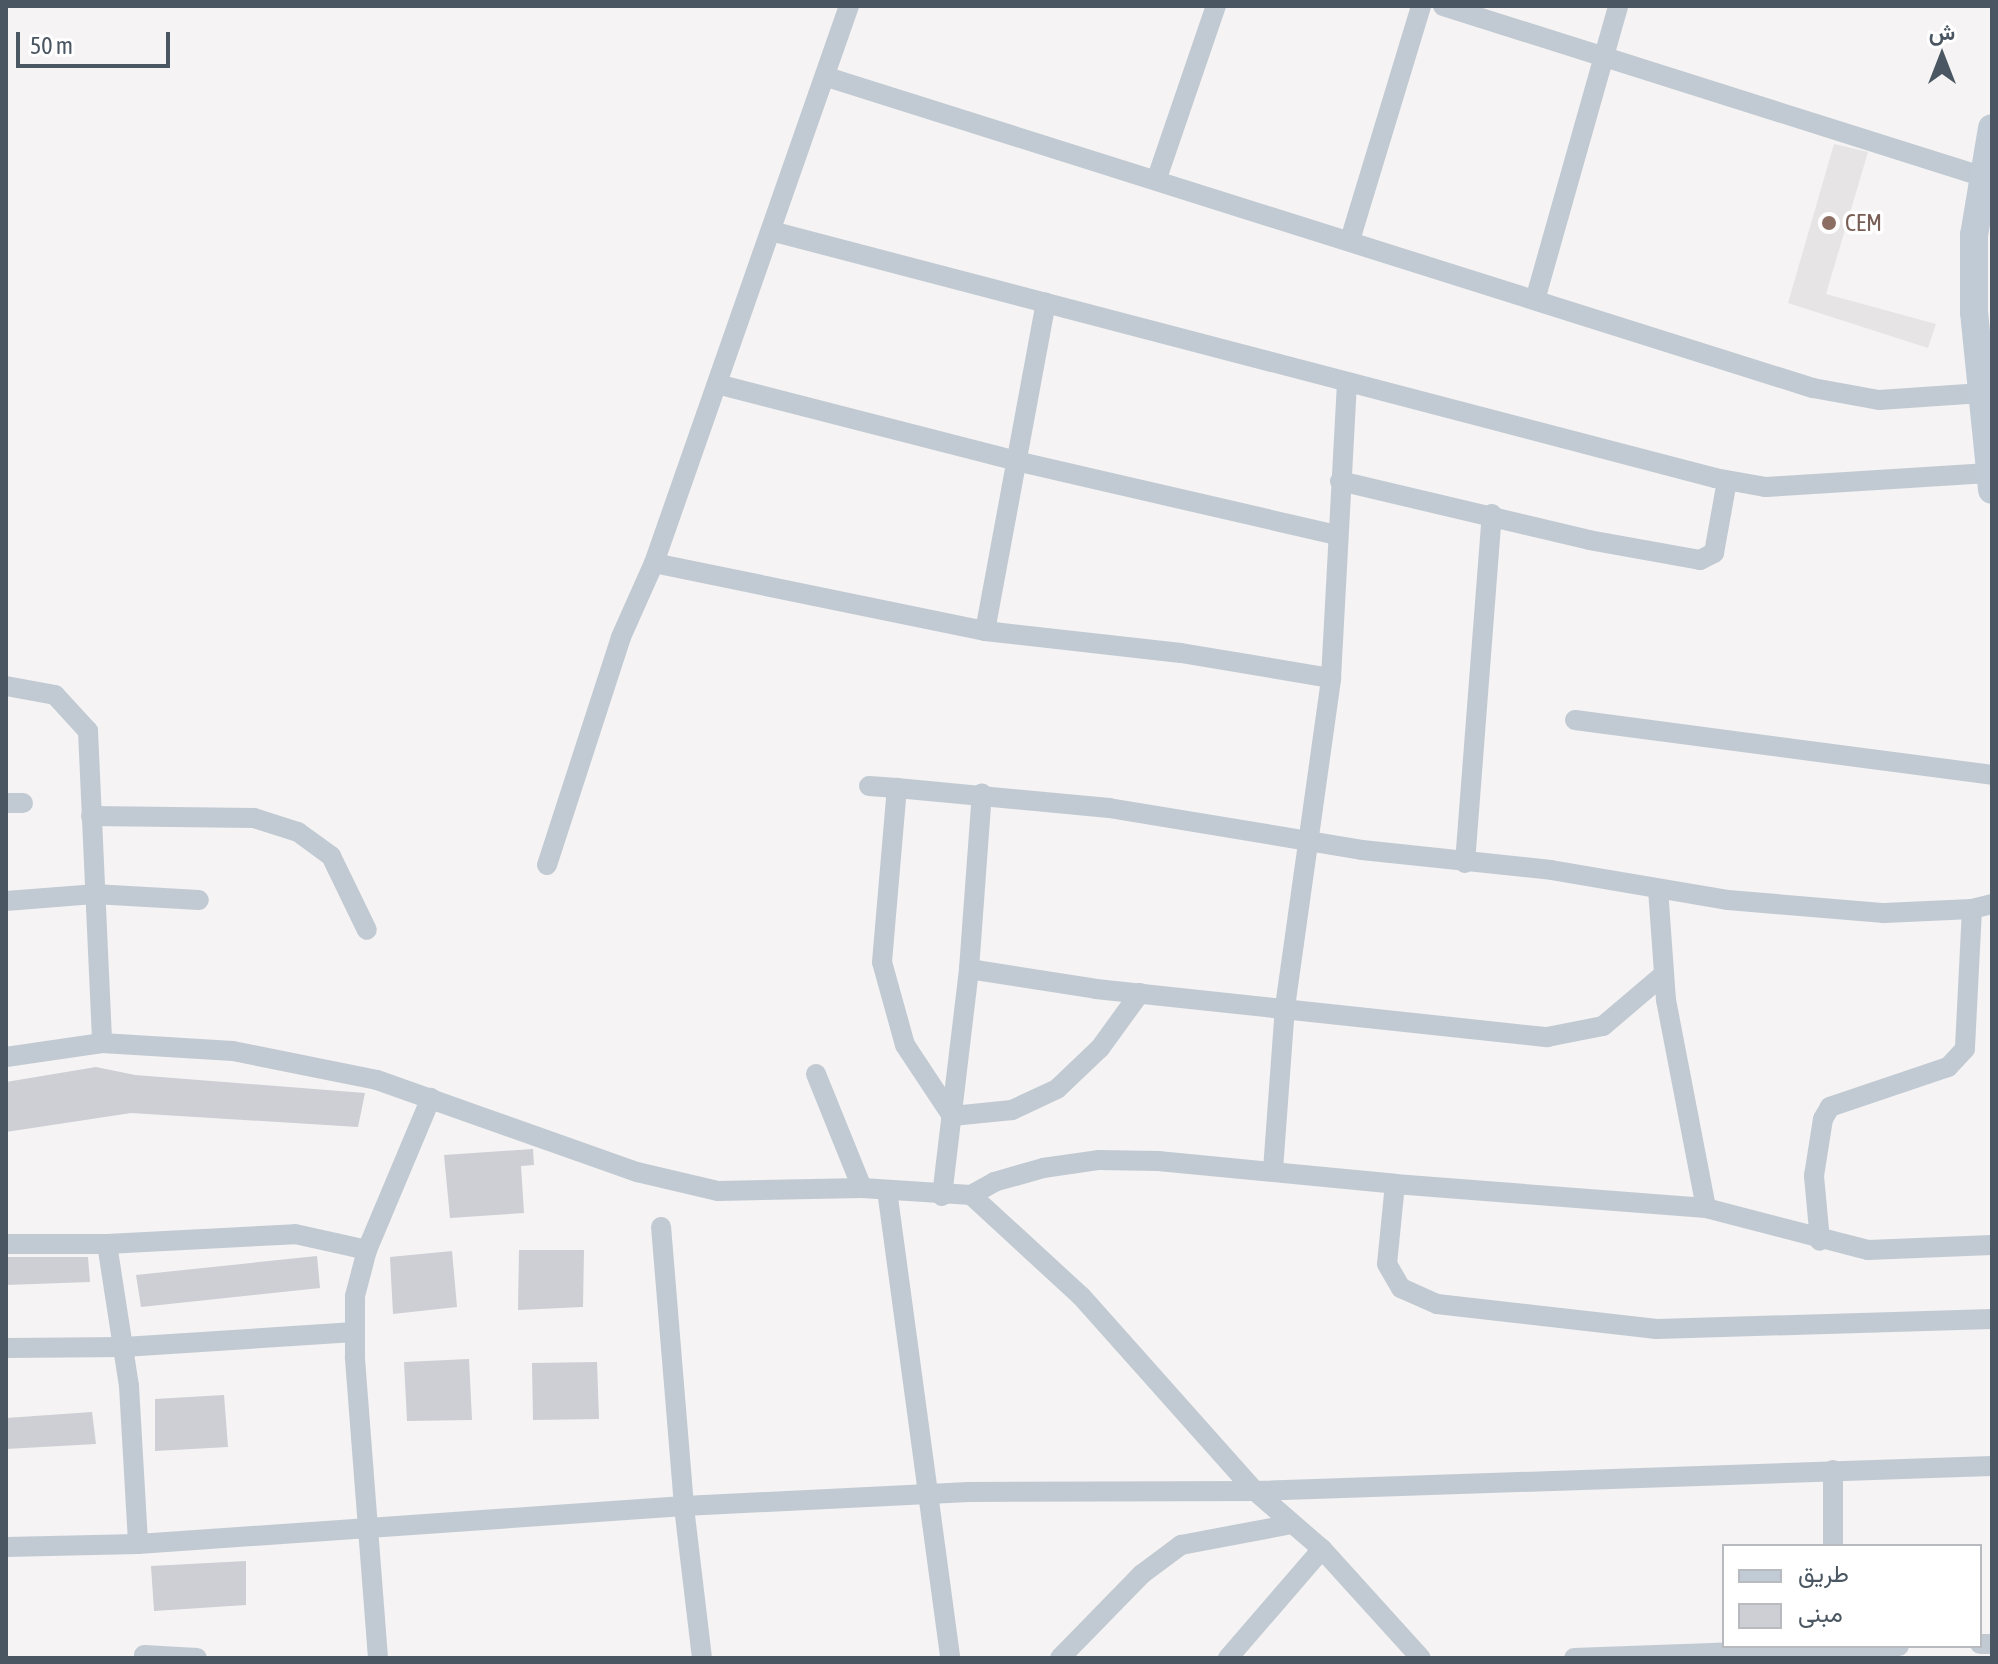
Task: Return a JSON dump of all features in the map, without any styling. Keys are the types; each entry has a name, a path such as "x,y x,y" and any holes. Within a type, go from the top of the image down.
{"main road":[{"path":"1990,481 1974,235 1992,128"}],"street":[{"path":"547,865 621,637 654,563 827,77 849,6"},
{"path":"1157,178 1216,6"},
{"path":"1350,240 1421,6"},
{"path":"1443,6 1984,177"},
{"path":"1535,300 1618,6"},
{"path":"827,77 1848,397 1982,393"},
{"path":"771,231 1727,481 1766,487 1990,481"},
{"path":"985,631 1046,303"},
{"path":"1273,1170 1285,1007 1331,678 1347,382"},
{"path":"717,384 1016,461 1337,535"},
{"path":"1340,481 1492,514 1589,540 1700,560 1714,553 1727,481"},
{"path":"1465,863 1492,514"},
{"path":"654,563 985,631 1181,653 1331,678"},
{"path":"6,686 55,695 88,731 102,1043"},
{"path":"1575,720 1992,775"},
{"path":"869,786 982,793 1465,863 1551,870 1658,889 1823,909 1982,907 1965,1049 1948,1067 1830,1107 1823,1119 1814,1176 1820,1241"},
{"path":"897,788 882,962 905,1045 952,1116"},
{"path":"942,1196 969,969 982,793"},
{"path":"91,816 254,818 298,832 331,856 367,930"},
{"path":"1658,889 1662,976 1706,1208"},
{"path":"6,901 94,894 199,900"},
{"path":"969,969 1140,993 1547,1037 1603,1026 1662,976"},
{"path":"952,1116 1012,1110 1057,1089 1100,1048 1140,993"},
{"path":"6,1057 102,1043 233,1051 377,1080 637,1172 718,1191 862,1188 942,1196 971,1195 994,1182 1043,1168 1099,1160 1273,1170 1395,1184 1706,1208 1820,1241 1868,1250 1992,1245"},
{"path":"816,1074 862,1188"},
{"path":"378,1658 355,1332 358,1275 431,1098"},
{"path":"1395,1184 1387,1264 1401,1288 1437,1304 1657,1329 1992,1319"},
{"path":"887,1190 950,1658"},
{"path":"971,1195 1081,1296 1255,1491 1322,1549 1421,1658"},
{"path":"661,1227 684,1506 702,1658"},
{"path":"6,1244 107,1244 295,1234 367,1250"},
{"path":"107,1244 124,1347 138,1544"},
{"path":"6,1348 124,1347 355,1332"},
{"path":"6,1547 138,1544 684,1506 926,1494 1255,1491 1992,1466"},
{"path":"1833,1470 1833,1544"},
{"path":"1060,1658 1142,1574 1181,1545 1292,1524"},
{"path":"1228,1658 1322,1549"},
{"path":"1574,1658 1873,1648"},
{"path":"144,1655 197,1658"}],"shaded area":[{"name":"CEM","path":"1834,144 1868,152 1826,294 1936,324 1928,348 1788,303"}],"building":[{"path":"96,1067 135,1075 365,1093 358,1127 131,1113 6,1132 6,1082"},
{"path":"533,1149 534,1165 521,1166 524,1213 450,1218 444,1155"},
{"path":"519,1250 584,1250 583,1307 518,1310"},
{"path":"452,1251 457,1307 393,1314 390,1257"},
{"path":"317,1256 320,1288 141,1307 136,1275"},
{"path":"6,1257 88,1257 90,1282 6,1285"},
{"path":"469,1359 472,1420 407,1421 404,1362"},
{"path":"597,1362 599,1419 533,1420 532,1363"},
{"path":"224,1395 228,1447 155,1451 155,1399"},
{"path":"92,1412 96,1444 6,1449 6,1418"},
{"path":"246,1561 246,1605 154,1611 151,1566"}],"place":[{"name":"CEM","path":"1829,223"}]}
